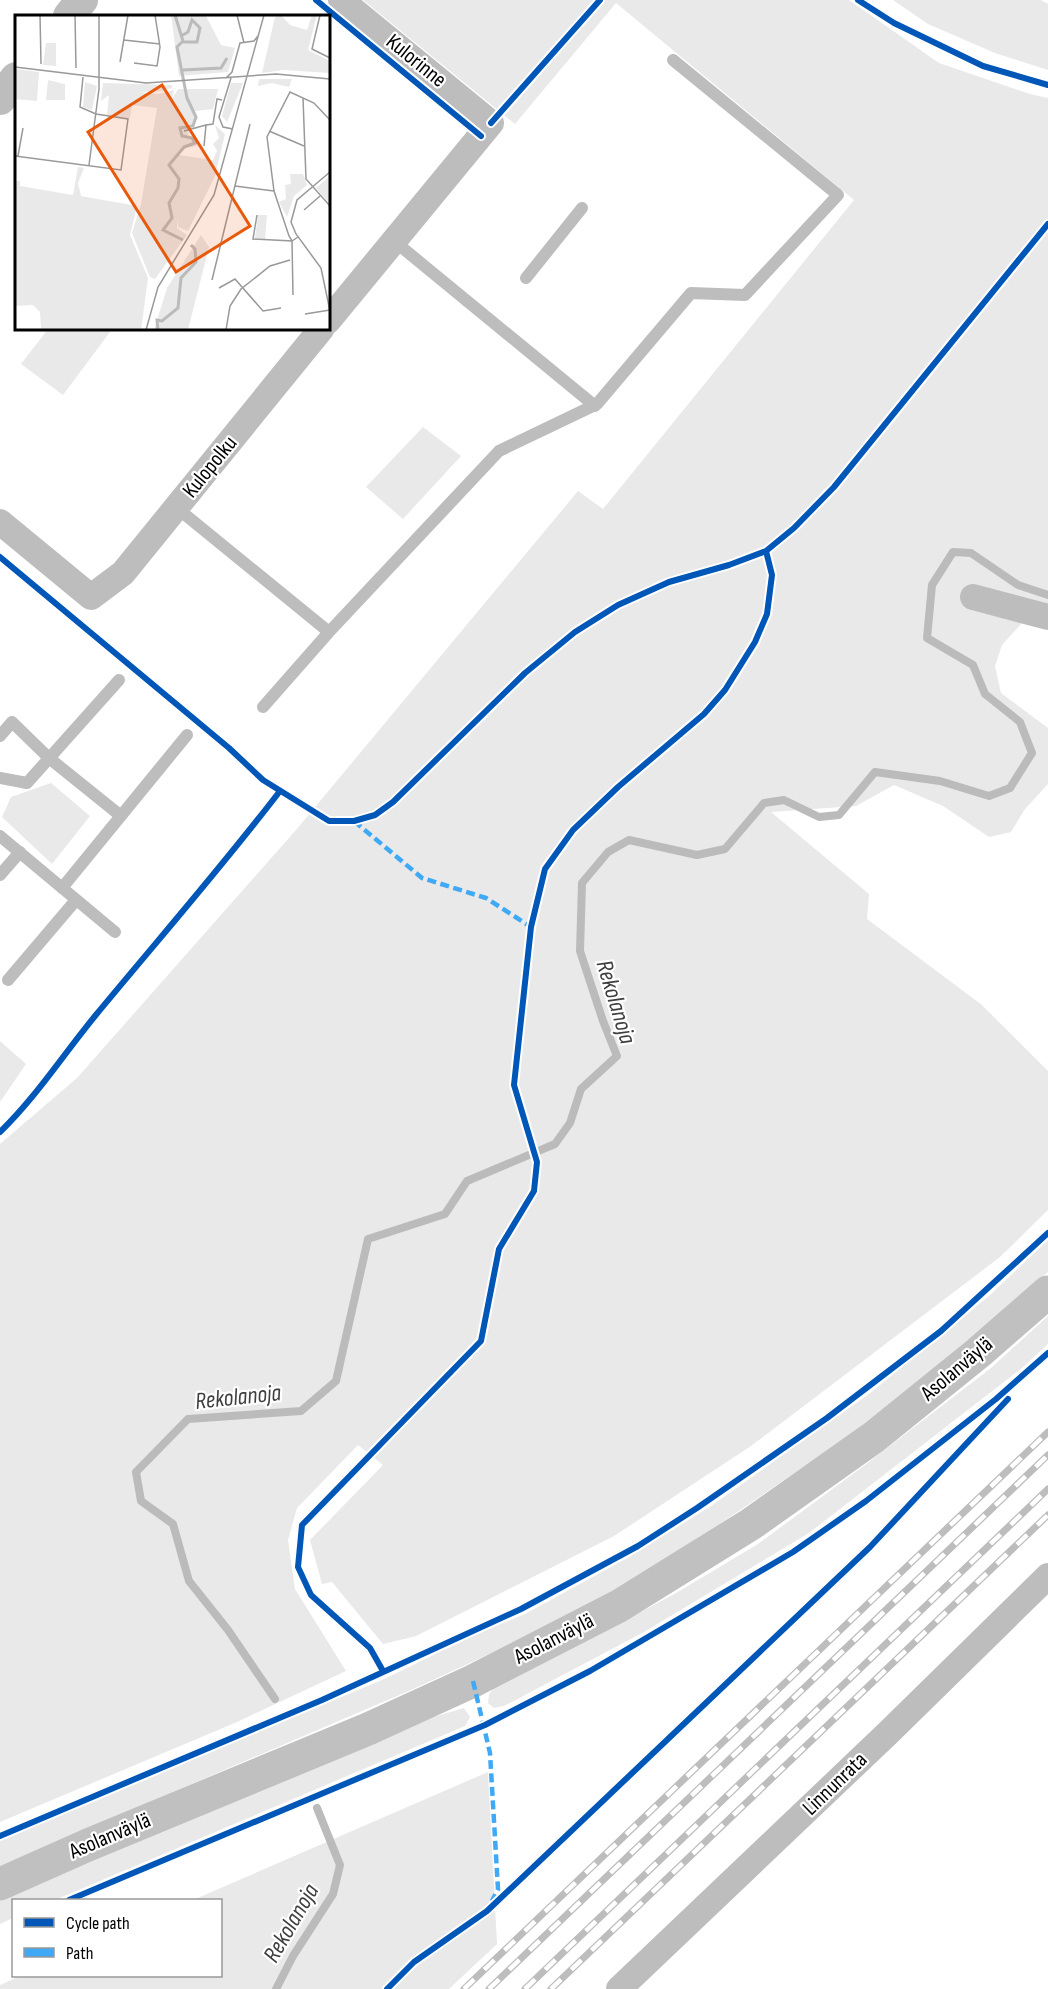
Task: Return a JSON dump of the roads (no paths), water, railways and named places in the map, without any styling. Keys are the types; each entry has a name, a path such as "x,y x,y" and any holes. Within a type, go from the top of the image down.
{"main road":[{"name":"Asolanväylä","path":"0,1884 88,1845 368,1730 473,1681 619,1606 751,1524 874,1437 978,1353 1048,1292"}],"street":[{"path":"70,15 82,0"},
{"name":"Kulorinne","path":"341,0 491,123 394,241"},
{"path":"0,99 15,79"},
{"path":"330,319 394,241"},
{"name":"Kulopolku","path":"0,522 91,597 123,573 320,330"},
{"path":"973,597 1048,617"},
{"name":"Linnunrata","path":"619,1989 888,1733 1048,1576"}],"lane":[{"path":"263,706 329,632 499,451 594,405 691,293 745,295 838,195 673,60"},
{"path":"526,279 582,208"},
{"path":"394,241 594,405"},
{"path":"177,508 329,632"},
{"path":"0,778 27,783 119,680"},
{"path":"0,736 12,722 49,758 121,816"},
{"path":"62,888 187,735"},
{"path":"0,836 114,932"},
{"path":"0,875 20,852"},
{"path":"8,980 76,900"}],"waterway":[{"name":"Rekolanoja","path":"275,1699 228,1630 189,1581 173,1524 141,1501 136,1472 188,1419 301,1411 336,1381 368,1239 445,1214 467,1181 555,1144 570,1123 581,1089 617,1056 580,951 582,883 608,852 629,840 697,855 725,849 764,803 784,800 819,817 839,815 875,772 940,781 989,796 1010,788 1032,753 1020,722 985,694 973,665 927,638 932,585 953,552 971,553 1018,585 1048,595"},
{"name":"Rekolanoja","path":"276,1989 293,1956 333,1894 340,1865 317,1808"}],"railway":[{"path":"464,1989 1048,1432"},
{"path":"489,1989 1048,1455"},
{"path":"525,1989 1048,1489"},
{"path":"551,1989 1048,1515"}]}
